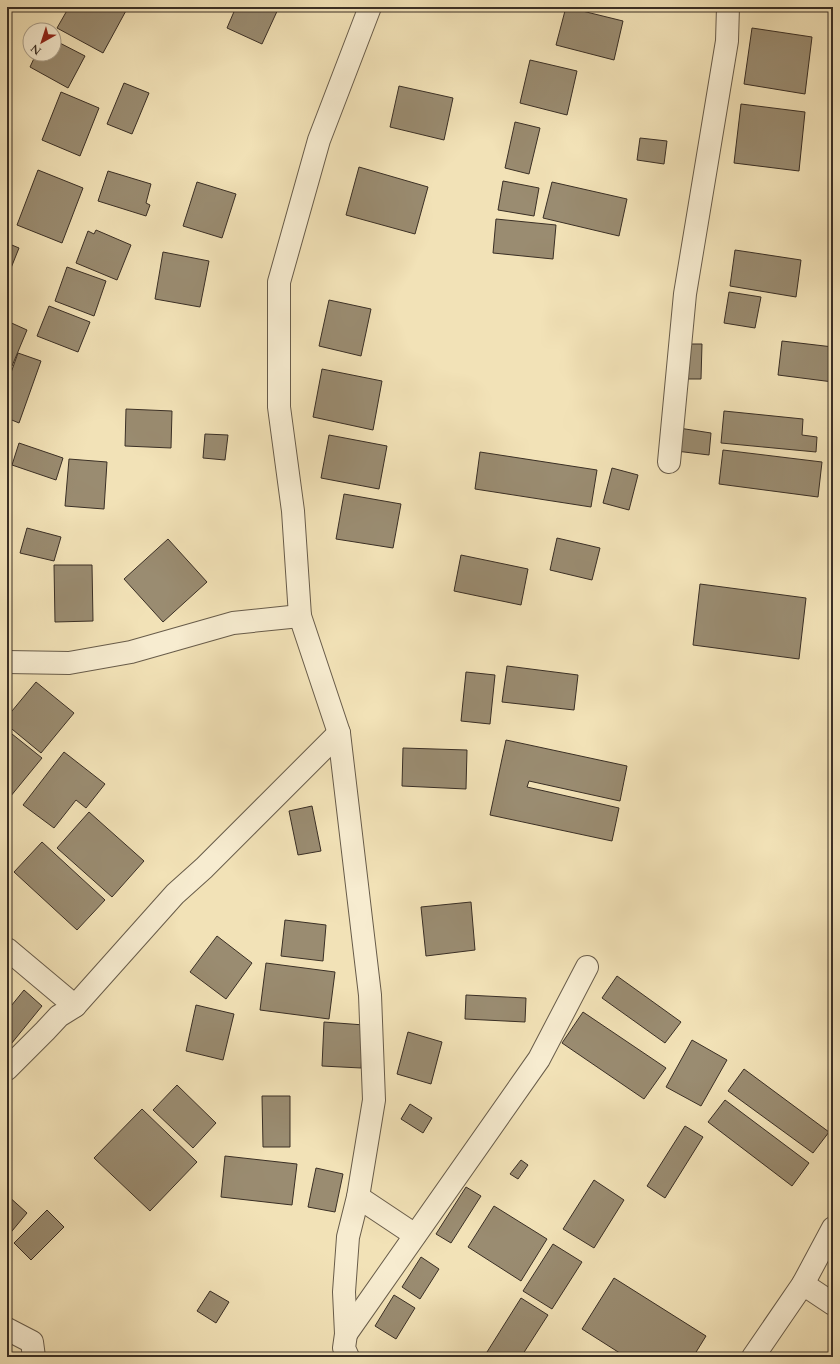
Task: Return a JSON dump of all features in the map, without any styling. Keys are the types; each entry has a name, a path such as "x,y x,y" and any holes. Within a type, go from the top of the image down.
{"street":[{"path":"344,1349 344,1292 348,1237 358,1196 374,1100 370,995 339,733 300,616 293,511 279,407 279,282 319,140 370,7"},
{"path":"668,462 685,294 727,41 728,7"},
{"path":"7,662 69,663 131,652 233,623 300,616"},
{"path":"7,1069 58,1016 75,1006 175,894 204,868 339,733"},
{"path":"7,949 75,1006"},
{"path":"344,1349 415,1235 539,1059 587,967"},
{"path":"358,1196 415,1235"},
{"path":"753,1357 803,1284 833,1228"},
{"path":"803,1284 833,1304"},
{"path":"7,1329 32,1342 34,1357"}],"building":[{"path":"69,7 128,7 103,53 62,31 62,22 60,22"},
{"path":"236,7 279,7 262,44 227,28"},
{"path":"566,7 623,21 614,60 556,45"},
{"path":"752,28 812,37 805,94 744,84"},
{"path":"62,44 85,56 68,88 30,67 32,62 62,62"},
{"path":"530,60 577,71 567,115 520,103"},
{"path":"124,83 149,93 132,134 107,124"},
{"path":"399,86 453,98 444,140 390,127"},
{"path":"61,92 99,108 80,156 42,140"},
{"path":"741,104 805,112 799,171 734,163"},
{"path":"515,122 540,128 529,174 505,168"},
{"path":"640,138 667,141 664,164 637,160"},
{"path":"359,167 428,187 415,234 346,215"},
{"path":"38,170 83,188 62,243 17,225"},
{"path":"108,171 151,184 146,203 150,205 146,216 98,201"},
{"path":"503,181 539,188 534,216 498,210"},
{"path":"197,182 236,194 222,238 183,226"},
{"path":"552,182 627,199 619,236 543,218"},
{"path":"496,219 556,225 553,259 493,253"},
{"path":"96,230 131,245 117,280 76,263 88,231 94,234"},
{"path":"7,243 19,248 7,278"},
{"path":"735,250 801,260 796,297 730,286"},
{"path":"163,252 209,261 200,307 155,299"},
{"path":"67,267 106,281 94,316 55,301"},
{"path":"729,292 761,297 755,328 724,323"},
{"path":"329,300 371,309 361,356 319,346"},
{"path":"49,306 90,322 78,352 37,336"},
{"path":"7,321 27,330 12,366 7,364"},
{"path":"782,341 833,347 833,382 778,375"},
{"path":"689,344 702,344 701,379 688,379"},
{"path":"18,353 41,361 19,423 7,418 7,384"},
{"path":"322,369 382,381 373,430 313,417"},
{"path":"126,409 172,411 171,448 125,446"},
{"path":"724,411 803,419 802,435 817,437 816,452 721,443"},
{"path":"679,428 711,433 709,455 676,451"},
{"path":"205,434 228,435 225,460 203,458"},
{"path":"329,435 387,446 379,489 321,478"},
{"path":"19,443 63,458 56,480 12,465"},
{"path":"723,450 822,462 818,497 719,484"},
{"path":"480,452 597,470 591,507 475,489"},
{"path":"69,459 107,462 104,509 65,506"},
{"path":"612,468 638,475 629,510 603,503"},
{"path":"344,494 401,504 393,548 336,539"},
{"path":"27,528 61,537 54,561 20,553"},
{"path":"557,538 600,548 592,580 550,570"},
{"path":"168,539 207,582 163,622 124,579"},
{"path":"461,555 528,569 521,605 454,591"},
{"path":"54,565 92,565 93,621 55,622"},
{"path":"700,584 806,598 799,659 693,645"},
{"path":"507,666 578,675 574,710 502,702"},
{"path":"466,672 495,675 490,724 461,721"},
{"path":"36,682 74,713 41,753 7,725 7,717"},
{"path":"7,730 42,758 10,797 7,795"},
{"path":"506,740 627,766 620,801 529,781 527,787 619,808 612,841 490,815"},
{"path":"403,748 467,750 466,789 402,786"},
{"path":"64,752 105,784 86,808 76,800 54,828 23,805"},
{"path":"312,806 321,851 298,855 289,811"},
{"path":"89,812 144,861 112,897 57,848"},
{"path":"42,842 105,900 77,930 14,872"},
{"path":"471,902 475,950 426,956 421,907"},
{"path":"285,920 326,925 323,961 281,956"},
{"path":"217,936 252,963 226,999 190,972"},
{"path":"266,963 335,972 329,1019 260,1010"},
{"path":"617,976 681,1022 665,1043 602,998"},
{"path":"24,990 42,1006 7,1049 7,1011"},
{"path":"466,995 526,998 525,1022 465,1019"},
{"path":"196,1005 234,1014 223,1060 186,1051"},
{"path":"583,1012 666,1068 644,1099 562,1043"},
{"path":"324,1022 364,1025 361,1068 322,1066"},
{"path":"408,1032 442,1042 431,1084 397,1074"},
{"path":"692,1040 727,1060 701,1106 666,1087"},
{"path":"744,1069 829,1132 813,1153 728,1091"},
{"path":"177,1085 216,1123 193,1148 153,1110"},
{"path":"262,1096 290,1096 290,1147 263,1147"},
{"path":"725,1100 809,1163 792,1186 708,1122"},
{"path":"410,1104 432,1118 423,1133 401,1119"},
{"path":"142,1109 197,1162 150,1211 94,1158"},
{"path":"685,1126 703,1137 665,1198 647,1186"},
{"path":"225,1156 297,1164 292,1205 221,1197"},
{"path":"521,1160 528,1165 518,1179 510,1174"},
{"path":"316,1168 343,1174 335,1212 308,1207"},
{"path":"594,1180 624,1200 594,1248 563,1229"},
{"path":"466,1187 481,1196 451,1243 436,1234"},
{"path":"7,1195 27,1213 7,1237"},
{"path":"494,1206 547,1239 521,1281 468,1247"},
{"path":"47,1210 64,1227 31,1260 14,1243"},
{"path":"553,1244 582,1262 552,1309 523,1291"},
{"path":"421,1257 439,1269 420,1299 402,1287"},
{"path":"614,1278 706,1336 693,1357 626,1357 582,1329"},
{"path":"210,1291 229,1302 216,1323 197,1311"},
{"path":"394,1295 415,1308 396,1339 375,1326"},
{"path":"521,1298 548,1315 521,1357 496,1357 487,1352"}]}
